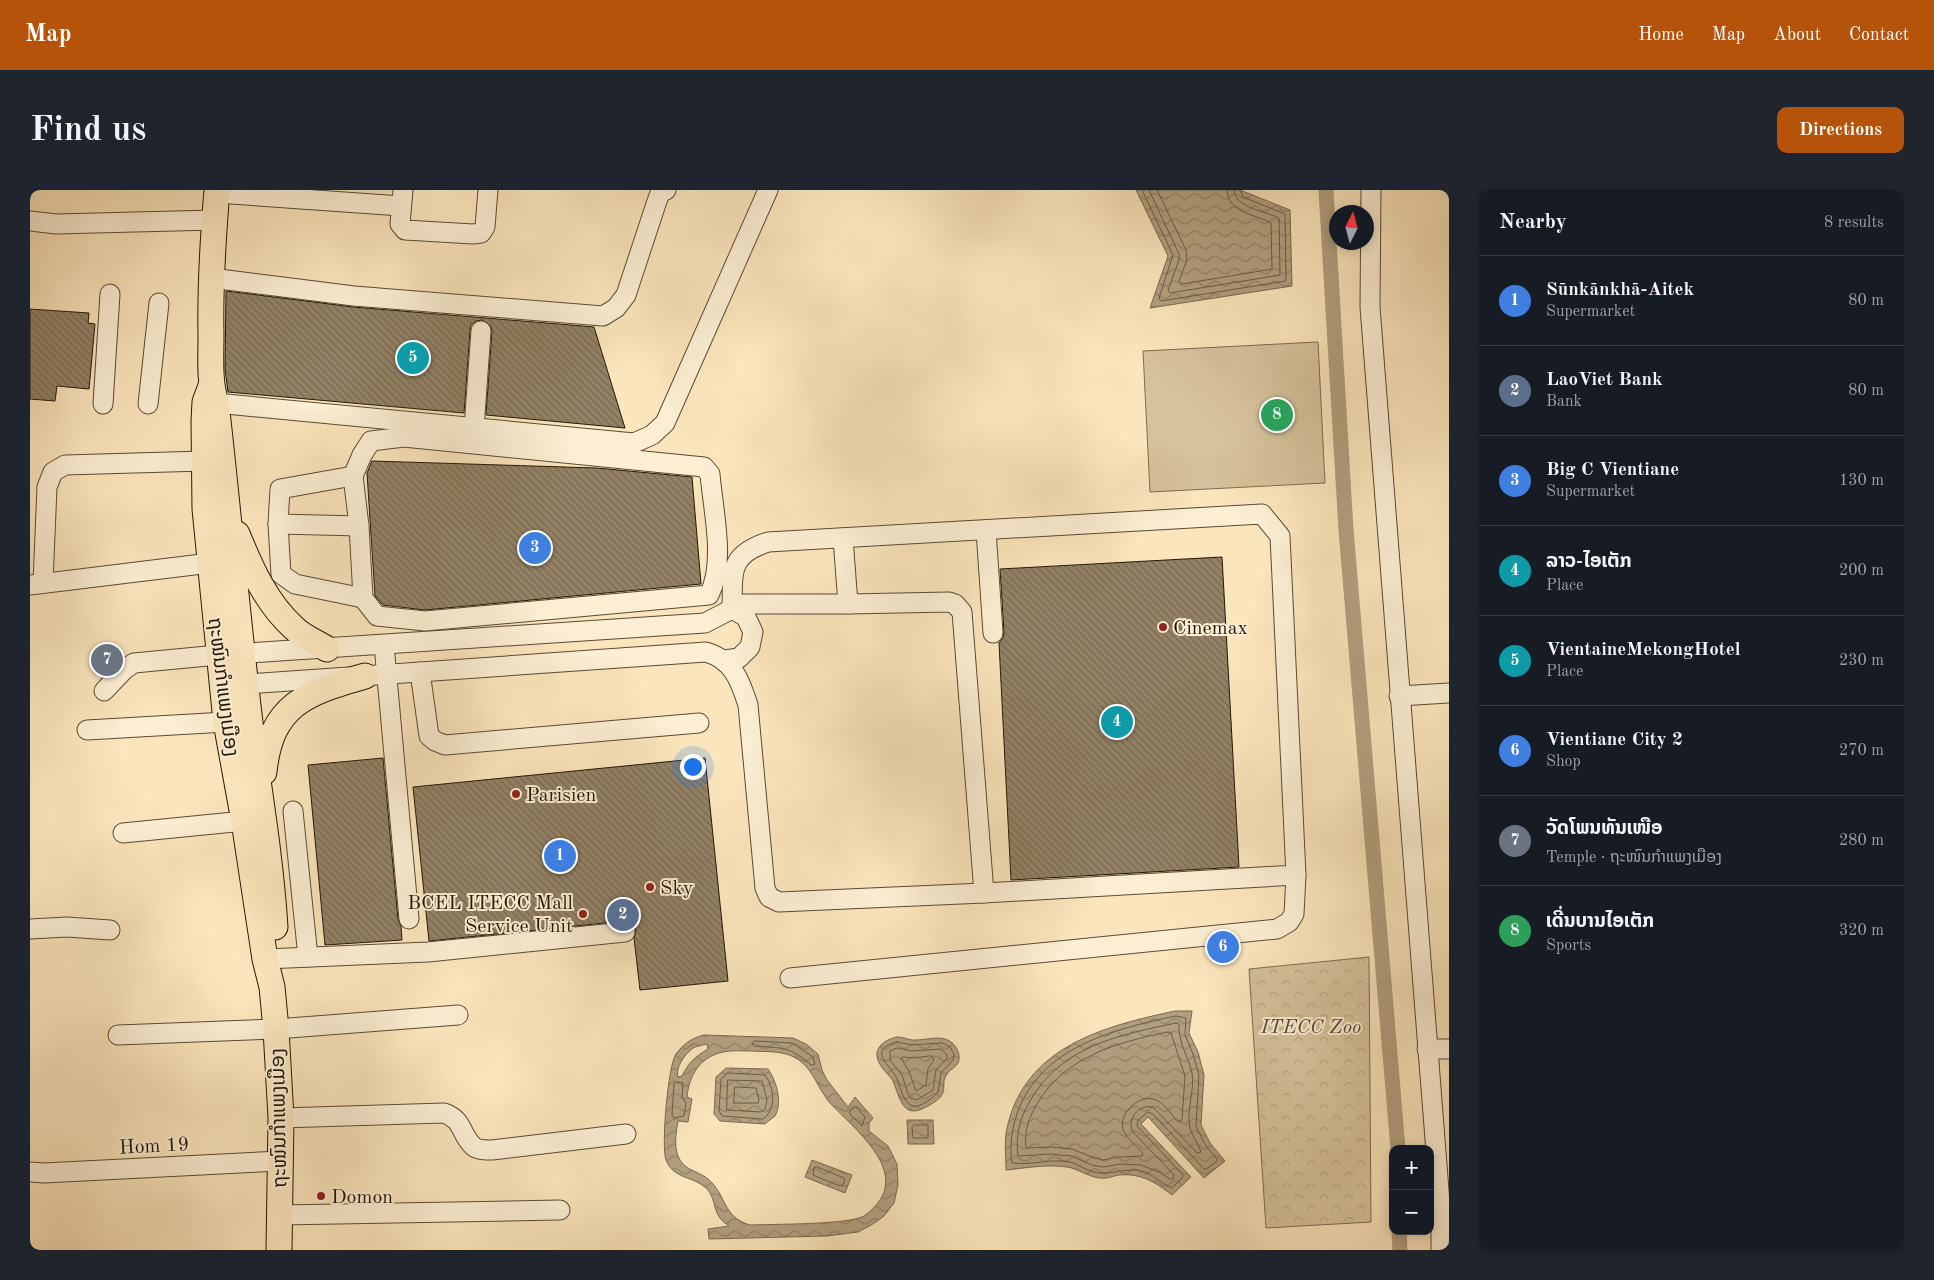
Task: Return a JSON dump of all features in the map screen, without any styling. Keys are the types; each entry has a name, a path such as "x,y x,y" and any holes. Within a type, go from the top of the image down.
{"main road":[{"name":"ຖະໜົນກຳແພງເມືອງ","path":"217,191 212,278 211,397 204,461 210,562 226,722 270,958"},
{"name":"ຖະໜົນກຳແພງເມືອງ","path":"211,397 227,506 246,684 271,871 270,958 281,1118 278,1250"},
{"path":"227,506 255,577 275,607 294,629 327,649"},
{"path":"261,799 269,742 277,725 290,708 305,696 327,687 375,675"}],"street":[{"path":"217,191 402,198 400,224 404,230 473,234 481,233 485,227 488,190"},
{"path":"212,278 354,296 603,316 616,308 626,295 660,193 666,190"},
{"path":"768,190 665,423 652,435 634,443 474,428 405,429 372,442 362,455 353,476 359,526 363,598 377,616 425,621 709,595 726,564 745,552 768,542 1262,514 1280,536 1296,875 1294,914 1289,922 1277,929 790,978"},
{"path":"1371,190 1370,307 1441,1216 1442,1250"},
{"path":"30,220 56,224 214,220"},
{"path":"103,404 110,294"},
{"path":"148,404 159,303"},
{"path":"474,428 481,331"},
{"path":"211,397 405,429 704,467 710,474 732,607 746,617 753,632 750,647 738,658 725,660 706,652 222,686"},
{"path":"204,461 65,465 53,472 47,487 37,584 210,562"},
{"path":"353,476 280,489 278,524 281,574 295,584 363,598"},
{"path":"278,524 359,526"},
{"path":"986,530 993,633"},
{"path":"843,538 848,604"},
{"path":"104,691 125,669 134,663 218,655 705,622 732,607 949,602 955,604 962,612 984,893"},
{"path":"424,642 425,621"},
{"path":"384,645 375,675 409,919"},
{"path":"725,660 741,684 748,705 765,888 769,898 779,902 984,893 1296,875"},
{"path":"420,672 429,736 435,741 446,745 699,723"},
{"path":"1399,696 1449,693"},
{"path":"87,730 226,722"},
{"path":"293,811 308,956"},
{"path":"124,833 244,821"},
{"path":"30,929 67,927 110,930"},
{"path":"270,958 428,952 625,932"},
{"path":"118,1035 276,1029 458,1015"},
{"path":"1427,1049 1449,1049"},
{"path":"281,1118 444,1113 454,1117 473,1146 492,1150 626,1134"},
{"name":"Hom 19","path":"30,1172 44,1173 280,1161"},
{"path":"280,1215 560,1210"}],"green space":[{"path":"1318,342 1325,483 1150,492 1143,351"},
{"name":"ITECC Zoo","path":"1369,957 1371,1222 1266,1228 1249,969"}],"water":[{"path":"1136,190 1240,190 1290,210 1292,286 1150,308 1168,256"},
{"path":"1175,1011 1192,1011 1189,1033 1198,1052 1204,1075 1201,1125 1210,1143 1225,1161 1204,1178 1148,1117 1141,1124 1191,1177 1172,1195 1154,1182 1134,1175 1100,1178 1059,1166 1006,1170 1006,1133 1017,1100 1031,1077 1050,1059 1072,1044 1096,1033 1122,1024"},
{"path":"704,1035 793,1038 806,1044 818,1054 827,1080 848,1107 855,1097 873,1118 869,1123 869,1131 888,1146 897,1164 898,1185 894,1203 884,1216 858,1232 827,1236 709,1239 708,1229 729,1226 718,1214 713,1199 706,1188 678,1174 669,1166 666,1160 664,1139 666,1106 673,1061 682,1047 688,1042","holes":["707,1044 708,1049 693,1060 682,1076 678,1077 678,1069 685,1056 695,1047","730,1051 782,1053 794,1057 804,1064 830,1103 861,1135 880,1160 885,1173 885,1187 880,1200 873,1209 864,1216 843,1221 750,1225 734,1217 719,1192 708,1179 684,1165 678,1156 676,1134 678,1121 688,1122 692,1099 687,1097 690,1081 697,1068 708,1058 715,1054"]},
{"path":"897,1037 912,1040 937,1038 948,1040 953,1043 958,1052 959,1061 945,1078 942,1095 933,1103 916,1111 906,1108 902,1103 893,1081 878,1060 878,1051 883,1043"},
{"path":"726,1068 768,1069 778,1091 778,1104 775,1116 765,1124 720,1121 714,1114 716,1077"},
{"path":"907,1120 933,1120 934,1144 908,1144"},
{"path":"812,1160 852,1175 845,1193 805,1177"}],"building":[{"path":"226,291 353,307 594,327 625,428 486,415 492,332 491,326 482,320 476,321 471,325 470,330 464,413 228,392 225,369"},
{"path":"30,309 89,313 88,323 95,324 89,389 57,386 55,401 30,399"},
{"path":"372,461 597,468 692,477 701,584 425,610 383,605 375,596 367,473"},
{"path":"1222,557 1239,867 1011,880 999,643 1003,638 1004,632 1000,569"},
{"path":"383,758 398,920 401,926 402,940 325,945 308,765"},
{"path":"705,758 728,981 640,990 634,938 636,930 634,925 624,921 429,941 413,787"}],"waterway":[{"path":"1326,190 1346,530 1398,1145"},
{"path":"1399,1235 1400,1250"}],"place":[{"name":"VientaineMekongHotel","path":"413,358"},
{"name":"ເດີ່ນບານໄອເຕັກ","path":"1277,415"},
{"name":"Big C Vientiane","path":"535,548"},
{"name":"Cinemax","path":"1163,627"},
{"name":"ວັດໂພນທັນເໜືອ","path":"107,660"},
{"name":"ລາວ-ໄອເຕັກ","path":"1117,722"},
{"name":"Parisien","path":"516,794"},
{"name":"Sūnkānkhā-Aitek","path":"560,856"},
{"name":"Sky","path":"650,887"},
{"name":"BCEL ITECC Mall Service Unit","path":"583,914"},
{"name":"LaoViet Bank","path":"623,915"},
{"name":"Vientiane City 2","path":"1223,947"},
{"name":"Domon","path":"321,1196"}]}
